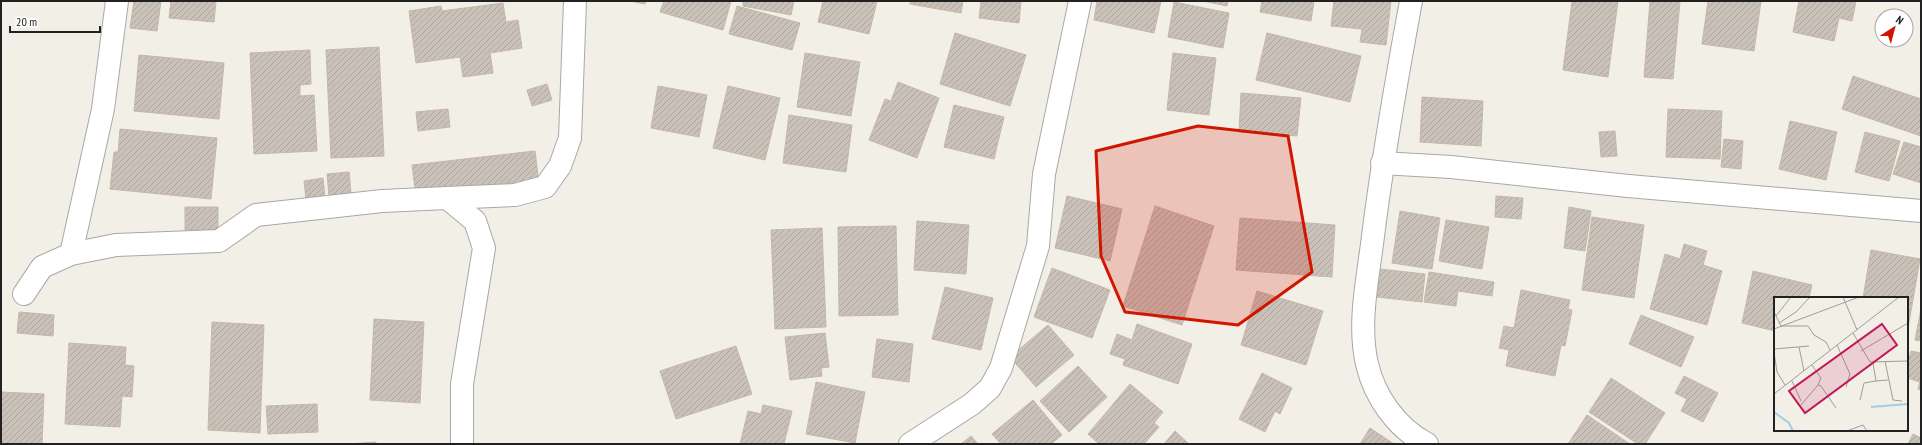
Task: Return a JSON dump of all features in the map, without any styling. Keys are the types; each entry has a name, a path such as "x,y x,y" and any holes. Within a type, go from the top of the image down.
{"street":[{"path":"71,254 103,109 117,1"},
{"path":"24,294 42,268 71,254 116,245 219,241 256,215 382,201 515,195 545,187 560,166 570,138 575,1"},
{"path":"910,444 972,404 990,388 1001,368 1038,246 1044,174 1080,1"},
{"path":"1411,1 1382,163 1364,304 1367,364 1378,397 1394,417 1424,443"},
{"path":"1382,163 1451,167 1628,186 1921,211"},
{"path":"448,198 474,221 484,248 462,384 462,444"}],"highlighted area":[{"path":"1198,126 1288,136 1312,272 1238,325 1125,312 1101,256 1096,151"}],"building":[{"path":"134,1 161,1 157,31 130,28"},
{"path":"171,1 216,1 214,22 169,18"},
{"path":"630,1 646,1 645,4"},
{"path":"664,1 731,1 723,30 660,12"},
{"path":"743,1 794,1 791,15 743,6"},
{"path":"823,1 877,1 869,34 818,22"},
{"path":"910,1 963,1 961,13 910,4"},
{"path":"981,1 1021,1 1019,23 979,18"},
{"path":"1097,1 1161,1 1154,33 1094,20"},
{"path":"1203,1 1228,1 1227,6"},
{"path":"1262,1 1314,1 1311,21 1260,12"},
{"path":"1334,1 1391,1 1386,45 1360,42 1362,29 1331,26"},
{"path":"1572,1 1618,1 1608,77 1563,70"},
{"path":"1650,1 1680,1 1673,79 1644,77"},
{"path":"1708,1 1761,1 1754,51 1702,44"},
{"path":"1799,1 1856,1 1852,21 1839,18 1834,41 1793,32"},
{"path":"1174,2 1229,13 1223,48 1168,37"},
{"path":"503,3 506,22 518,20 522,48 490,53 493,73 463,77 460,57 416,63 409,11 441,6 442,11"},
{"path":"737,6 800,23 792,50 729,34"},
{"path":"955,33 1026,55 1010,106 940,84"},
{"path":"1267,33 1361,56 1350,102 1256,80"},
{"path":"379,47 384,156 331,158 326,50"},
{"path":"310,50 311,84 300,85 300,96 314,95 317,151 254,154 250,53"},
{"path":"805,53 860,62 851,116 797,107"},
{"path":"1173,53 1216,58 1209,115 1167,110"},
{"path":"139,55 224,63 219,119 134,111"},
{"path":"1853,76 1921,99 1921,136 1842,109"},
{"path":"898,82 939,98 917,158 869,140 885,99 891,101"},
{"path":"547,84 552,100 532,106 527,90"},
{"path":"658,86 707,95 699,137 651,128"},
{"path":"728,86 780,98 765,160 713,148"},
{"path":"1241,93 1301,98 1297,136 1239,132"},
{"path":"1422,97 1483,101 1481,146 1420,142"},
{"path":"954,105 1004,117 994,159 944,147"},
{"path":"448,109 450,127 418,131 416,112"},
{"path":"1668,109 1722,111 1720,159 1666,157"},
{"path":"789,115 852,125 846,172 783,163"},
{"path":"1790,121 1837,132 1826,180 1779,169"},
{"path":"120,129 217,138 211,199 110,189 114,152 118,152"},
{"path":"1615,131 1617,156 1601,157 1599,132"},
{"path":"1865,132 1900,141 1889,181 1855,172"},
{"path":"1724,139 1743,141 1741,169 1721,167"},
{"path":"1904,142 1921,147 1921,183 1893,174"},
{"path":"535,151 539,183 416,197 412,165"},
{"path":"349,172 351,193 329,196 327,174"},
{"path":"323,178 325,197 306,199 304,181"},
{"path":"1067,196 1122,209 1110,261 1055,248"},
{"path":"1496,196 1523,198 1521,219 1495,217"},
{"path":"1155,206 1214,226 1182,325 1123,306"},
{"path":"185,207 218,207 218,231 185,230"},
{"path":"1569,207 1591,211 1585,251 1564,248"},
{"path":"1400,211 1440,218 1432,269 1392,263"},
{"path":"1592,217 1644,225 1634,298 1582,290"},
{"path":"1240,218 1335,225 1332,277 1236,270"},
{"path":"1446,220 1489,227 1482,269 1439,261"},
{"path":"917,221 969,225 966,274 914,270"},
{"path":"896,226 898,315 839,316 838,227"},
{"path":"822,228 826,327 775,329 771,230"},
{"path":"1684,244 1707,251 1703,265 1722,271 1707,325 1650,309 1665,254 1680,259"},
{"path":"1871,250 1920,259 1908,328 1908,297 1863,297"},
{"path":"1052,268 1110,290 1092,338 1034,317"},
{"path":"1380,269 1425,274 1422,302 1377,297"},
{"path":"1753,271 1812,285 1809,297 1774,297 1774,331 1742,323"},
{"path":"1429,272 1494,282 1492,296 1458,291 1456,306 1424,302"},
{"path":"945,287 993,298 981,350 932,339"},
{"path":"1521,290 1570,300 1568,309 1572,310 1565,346 1561,345 1555,376 1506,366 1509,350 1499,348 1504,326 1514,328"},
{"path":"1257,291 1323,311 1306,365 1241,345"},
{"path":"1921,309 1921,341 1915,340"},
{"path":"19,312 54,315 53,336 17,333"},
{"path":"1641,315 1694,337 1681,367 1629,344"},
{"path":"374,319 424,322 420,403 370,400"},
{"path":"212,322 264,325 260,433 208,430"},
{"path":"1137,324 1192,344 1178,384 1123,365 1125,359 1110,354 1117,334 1132,340"},
{"path":"1048,325 1074,355 1036,387 1010,357"},
{"path":"825,333 829,367 821,368 822,376 790,380 785,337"},
{"path":"877,339 913,344 909,382 872,377"},
{"path":"69,343 126,347 125,365 134,366 132,397 122,396 120,427 65,424"},
{"path":"736,346 752,394 676,419 660,371"},
{"path":"1911,351 1921,353 1921,390 1918,389 1920,382 1908,378 1908,362"},
{"path":"1078,366 1107,397 1069,432 1040,401"},
{"path":"1262,373 1292,388 1280,414 1275,411 1265,432 1239,419"},
{"path":"1684,376 1718,393 1703,422 1681,411 1687,399 1675,393"},
{"path":"1611,378 1665,413 1645,444 1638,444 1589,412"},
{"path":"816,382 865,392 855,443 806,434"},
{"path":"1130,384 1163,412 1154,423 1159,427 1144,444 1099,444 1088,434"},
{"path":"1,392 44,394 42,444 1,444"},
{"path":"1033,400 1062,435 1051,444 1001,444 992,434"},
{"path":"317,404 318,432 268,434 266,406"},
{"path":"763,405 792,411 784,444 740,444 748,411 761,414"},
{"path":"1587,415 1630,444 1568,444"},
{"path":"1370,428 1394,444 1360,444"},
{"path":"1175,431 1189,444 1164,444"},
{"path":"1913,434 1921,438 1921,444 1908,444"},
{"path":"971,436 978,444 961,444"},
{"path":"376,442 376,444 349,444"}]}
